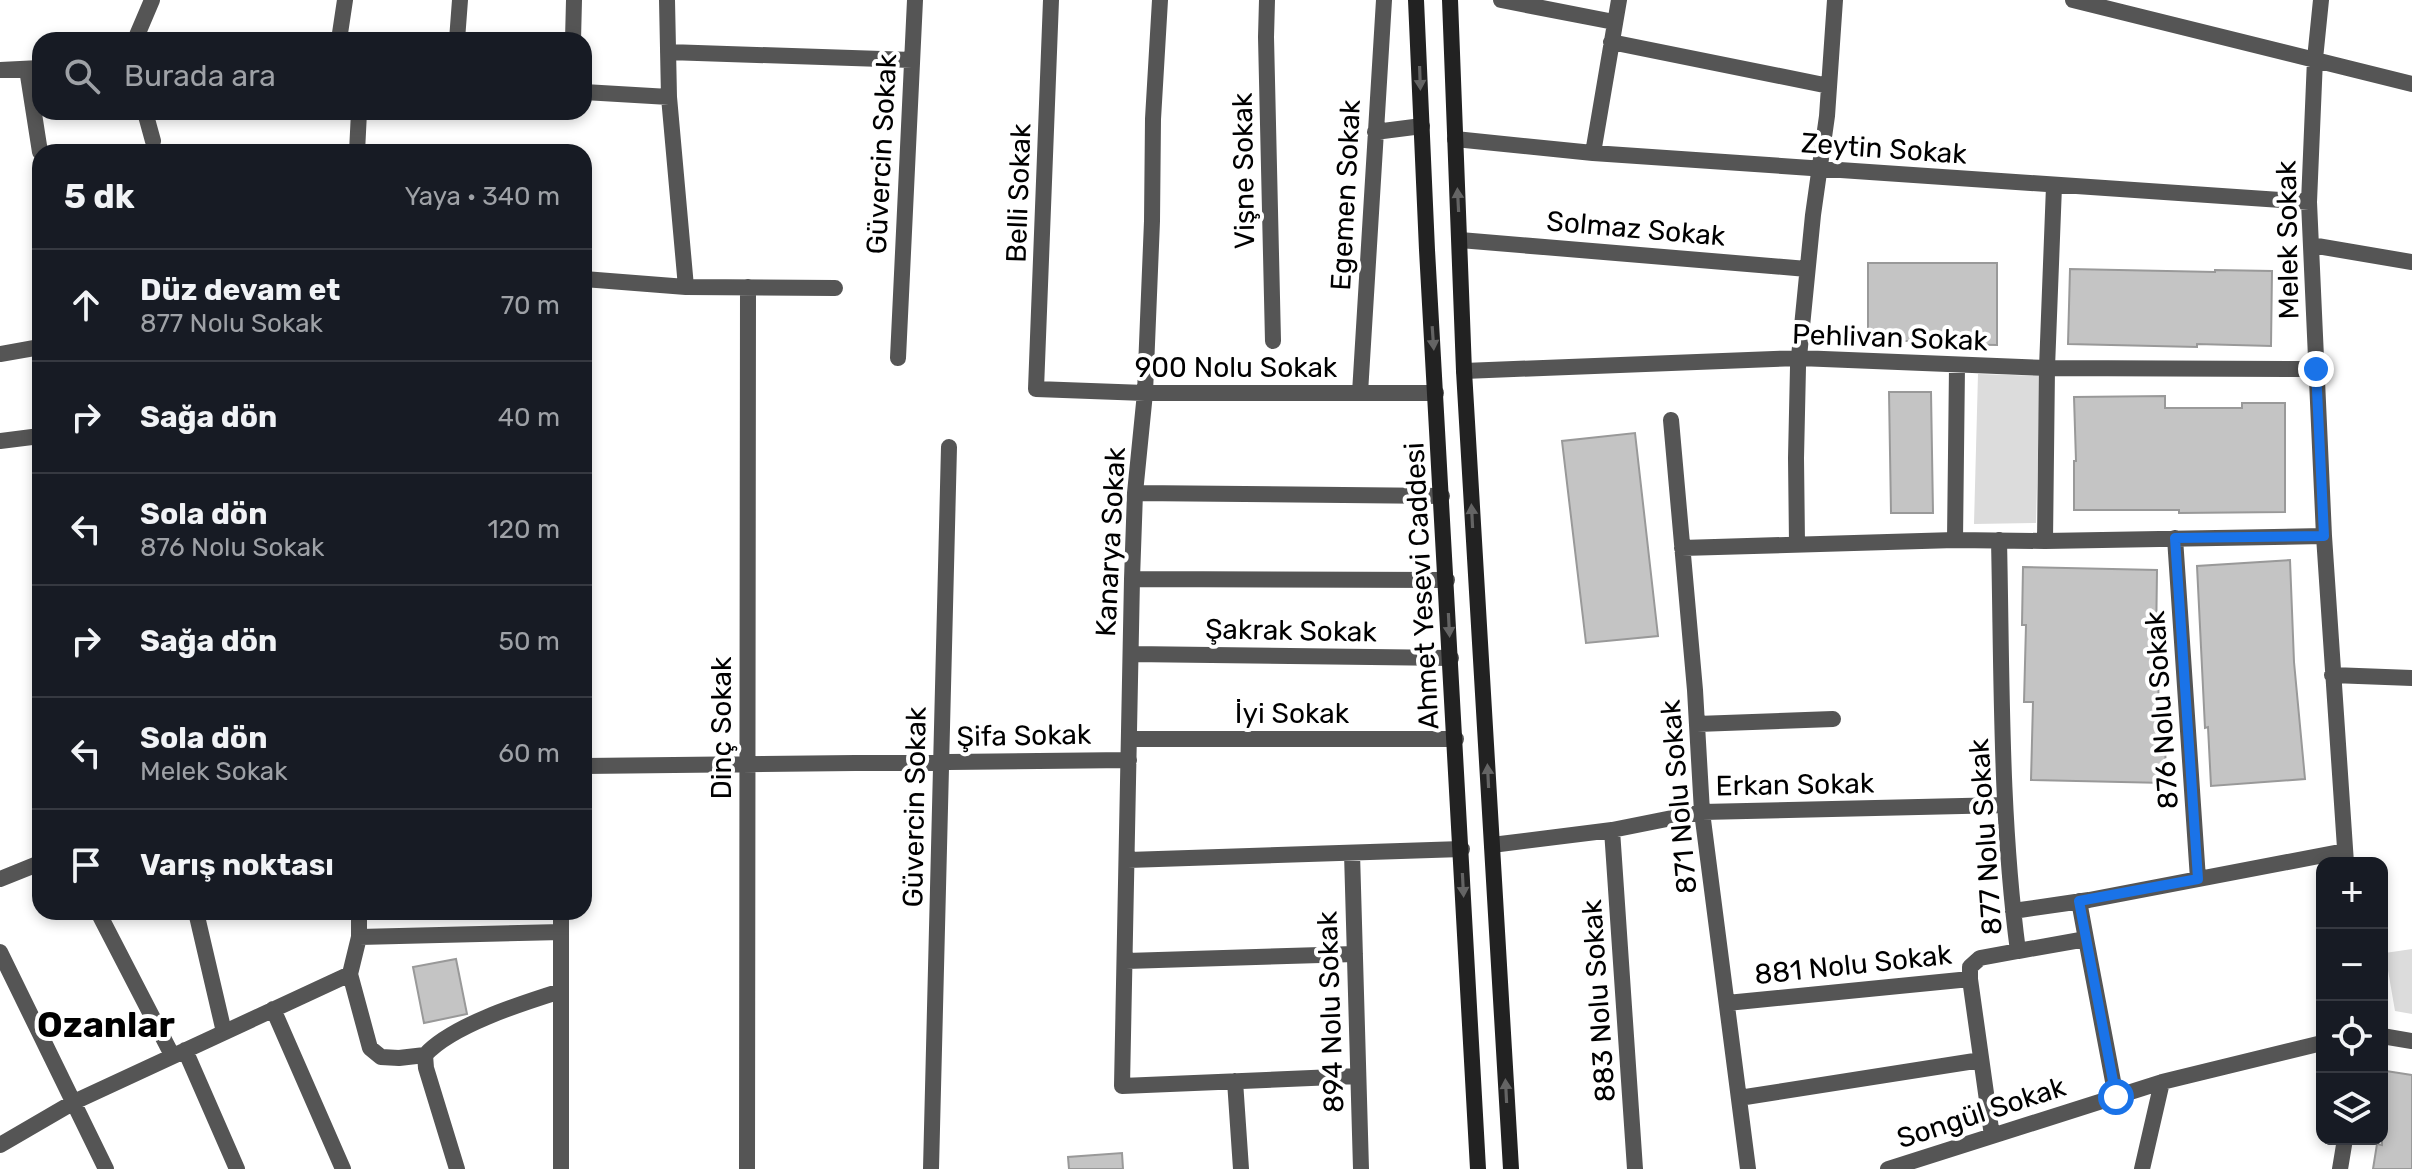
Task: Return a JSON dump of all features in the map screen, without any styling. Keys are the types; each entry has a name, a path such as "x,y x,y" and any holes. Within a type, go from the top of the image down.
{"main road":[{"name":"Ahmet Yesevi Caddesi","path":"1416,0 1478,1169"},
{"name":"Ahmet Yesevi Caddesi","path":"1450,0 1464,371 1511,1169"}],"street":[{"path":"138,32 152,0"},
{"path":"340,32 345,0"},
{"path":"458,32 460,0"},
{"path":"573,32 574,0"},
{"path":"667,0 669,97 686,287"},
{"name":"Güvercin Sokak","path":"898,358 915,0"},
{"name":"Belli Sokak","path":"1036,389 1051,0"},
{"name":"Kanarya Sokak","path":"1160,0 1153,119 1145,393 1135,493 1122,1086 1235,1081"},
{"name":"Vişne Sokak","path":"1267,0 1273,341"},
{"name":"Egemen Sokak","path":"1360,393 1384,0"},
{"path":"1501,0 1614,22"},
{"path":"1593,153 1619,0"},
{"path":"1797,543 1799,358 1829,86 1835,0"},
{"path":"2073,0 2412,84"},
{"name":"Melek Sokak","path":"2321,0 2315,59 2309,202 2324,536 2346,857"},
{"path":"1611,42 1829,86"},
{"path":"668,52 912,60"},
{"path":"0,70 32,68"},
{"path":"592,92 669,97"},
{"path":"38,120 39,144"},
{"path":"147,120 153,141"},
{"path":"357,144 359,120"},
{"path":"1375,132 1422,126"},
{"name":"Zeytin Sokak","path":"1455,139 1593,153 2309,202"},
{"path":"2045,541 2054,186"},
{"name":"Solmaz Sokak","path":"1460,240 1807,269"},
{"path":"2311,245 2412,262"},
{"path":"592,280 686,287 835,288"},
{"name":"Dinç Sokak","path":"747,1169 748,287"},
{"path":"0,354 32,348"},
{"name":"Pehlivan Sokak","path":"1464,371 1799,358 2047,368 2316,369"},
{"path":"1955,540 1957,366"},
{"name":"900 Nolu Sokak","path":"1036,389 1145,393 1436,393"},
{"name":"871 Nolu Sokak","path":"1671,420 1702,812 1748,1169"},
{"path":"0,441 32,437"},
{"name":"Güvercin Sokak","path":"931,1169 949,447"},
{"path":"1135,493 1442,496"},
{"path":"1682,548 1955,540 2324,536"},
{"name":"876 Nolu Sokak","path":"2175,538 2198,879"},
{"name":"877 Nolu Sokak","path":"1999,540 2005,805 2018,951 2086,939"},
{"path":"1132,579 1447,580"},
{"name":"Şakrak Sokak","path":"1131,654 1451,658"},
{"path":"2332,675 2412,678"},
{"path":"1697,724 1833,719"},
{"name":"İyi Sokak","path":"1129,739 1456,739"},
{"name":"Şifa Sokak","path":"592,766 1129,760"},
{"name":"Erkan Sokak","path":"1492,845 1612,830 1702,812 2005,805"},
{"name":"883 Nolu Sokak","path":"1612,830 1635,1169"},
{"path":"1128,860 1462,849"},
{"name":"894 Nolu Sokak","path":"1352,853 1361,1169"},
{"path":"2013,911 2316,861"},
{"path":"0,879 32,866"},
{"path":"2079,901 2116,1097"},
{"path":"103,920 179,1052 237,1169"},
{"path":"198,920 224,1032"},
{"path":"359,920 359,937 350,974 370,1048 381,1057 425,1055 465,1028 561,991"},
{"path":"561,920 561,1169"},
{"path":"359,937 561,932"},
{"path":"1970,979 1970,967 1980,958 2018,951"},
{"path":"0,952 106,1169"},
{"path":"1126,961 1355,954"},
{"path":"0,1145 74,1102 350,974"},
{"name":"881 Nolu Sokak","path":"1727,1003 1970,979 1992,1136"},
{"path":"273,1009 343,1169"},
{"path":"2388,1037 2412,1041"},
{"name":"Songül Sokak","path":"1888,1169 2162,1082 2316,1044"},
{"path":"425,1055 426,1068 457,1169"},
{"path":"1739,1098 1981,1060"},
{"path":"1241,1169 1235,1081 1358,1076"},
{"path":"2142,1169 2162,1082"},
{"path":"2340,1169 2344,1145"}],"shaded area":[{"path":"1978,374 2040,376 2036,523 1974,524"},
{"path":"2412,949 2412,1014 2395,1011 2388,953"}],"building":[{"path":"1868,263 1997,263 1997,345 1868,341"},
{"path":"2070,269 2272,271 2271,346 2068,344"},
{"path":"1889,392 1931,392 1933,513 1891,513"},
{"path":"2165,396 2165,408 2242,408 2242,403 2285,403 2285,512 2074,510 2074,397"},
{"path":"1635,433 1658,636 1586,643 1562,441"},
{"path":"2290,560 2294,662 2305,779 2211,786 2197,566"},
{"path":"2023,567 2157,570 2158,725 2166,725 2165,783 2031,780 2033,702 2024,702 2026,625 2022,625"},
{"path":"456,959 467,1014 424,1023 413,967"},
{"path":"2388,1071 2412,1075 2412,1169 2373,1169 2377,1145 2388,1145"},
{"path":"1122,1153 1123,1169 1069,1169 1068,1157"}],"district":[{"name":"Ozanlar","path":"106,1024"}],"route":[{"path":"2116,1097 2079,901 2198,879 2175,538 2324,536 2316,369"}]}
